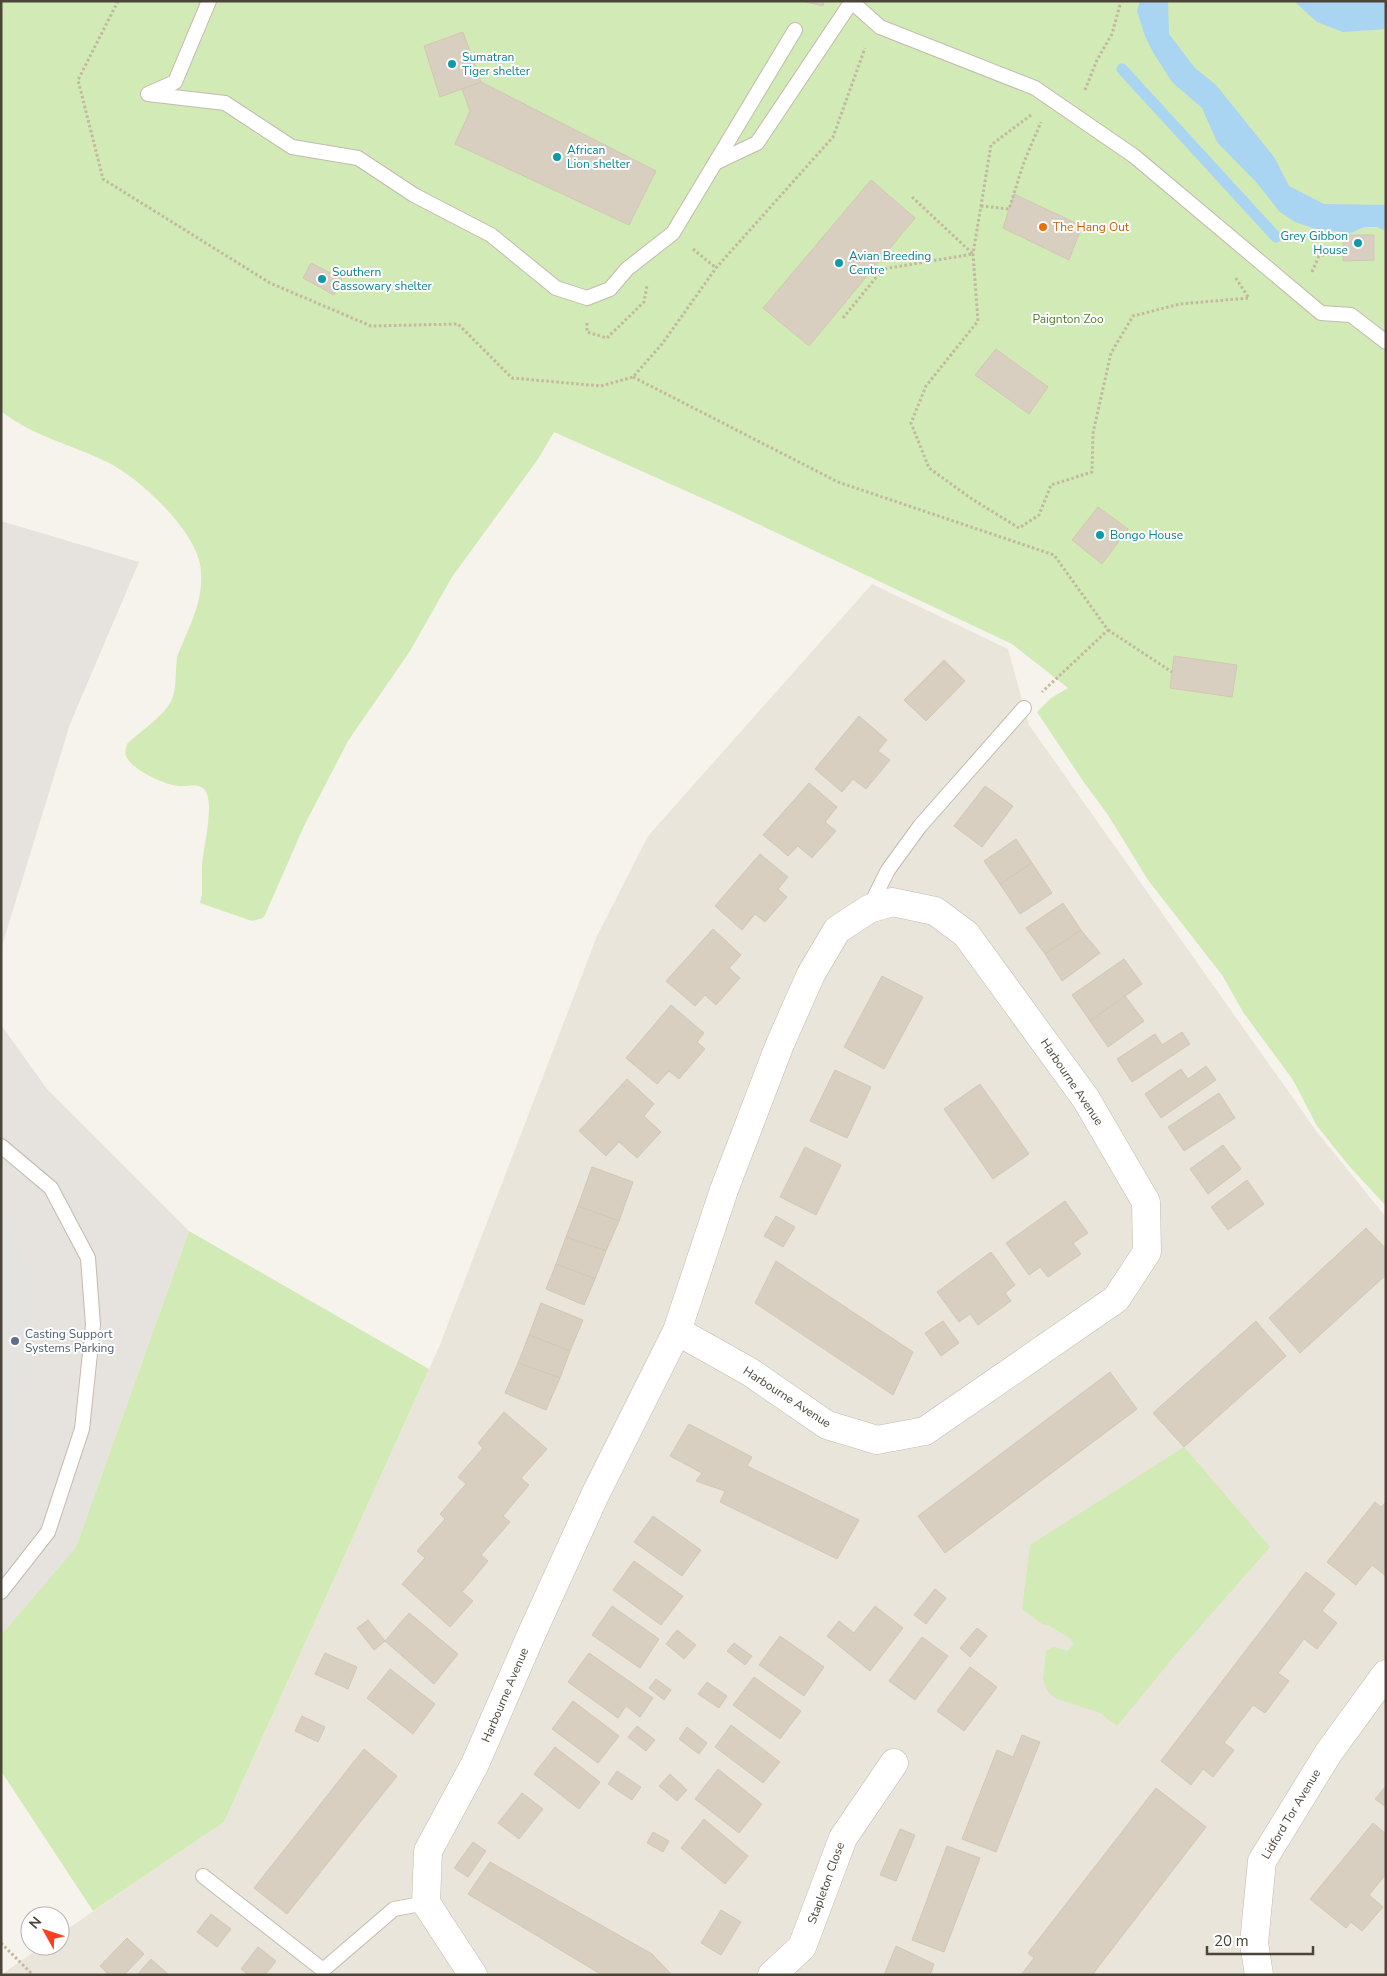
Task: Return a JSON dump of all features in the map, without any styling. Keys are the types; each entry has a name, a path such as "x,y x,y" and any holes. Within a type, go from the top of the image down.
{"street":[{"name":"Harbourne Avenue","path":"426,1903 428,1851 475,1764 595,1495 677,1331 727,1181 780,1044 811,974 837,930 869,909 892,902 935,911 966,934 1086,1099 1146,1202 1147,1252 1116,1299 925,1431 877,1440 827,1425 750,1372 677,1331"},
{"name":"Lidford Tor Avenue","path":"1259,1975 1254,1943 1262,1861 1329,1752 1386,1674"},
{"name":"Stapleton Close","path":"772,1975 802,1947 843,1838 894,1762"},
{"path":"426,1903 473,1975"}],"lane":[{"path":"209,1 175,82 148,94 225,103 292,147 358,158 414,195 491,235 556,288 587,298 610,289 627,269 674,233 795,30"},
{"path":"715,163 757,143 852,2 880,27 1035,88 1134,156 1321,313 1352,315 1386,342"},
{"path":"869,909 888,870 920,826 1024,708"},
{"path":"1,1146 51,1188 88,1258 93,1324 82,1429 48,1532 1,1592"},
{"path":"203,1876 323,1970 394,1909 426,1903"}],"path":[{"path":"1074,115 1097,60 1112,34 1121,1"},
{"path":"1051,99 991,145 973,254 978,321 926,386 911,423 929,468 972,499 1019,528 1039,515 1051,485 1092,472 1093,433 1111,353 1134,316 1180,304 1249,298 1231,271"},
{"path":"981,206 1009,209 1024,162 1051,99"},
{"path":"912,198 973,254"},
{"path":"1303,298 1319,256 1342,250"},
{"path":"843,318 883,269 973,254"},
{"path":"633,377 838,482 1054,555 1108,630 1172,672"},
{"path":"1024,708 1108,630"},
{"path":"1,1943 33,1975"}],"shaded area":[{"path":"1,521 139,562 70,724 1,949"},
{"path":"872,584 1008,649 1029,725 1317,1132 1386,1217 1386,1975 1,1975 28,1956 70,1956 70,1927 224,1822 439,1347 597,936 648,836"},
{"path":"1,1025 47,1089 189,1231 76,1547 1,1635"},
{"name":"Casting Support Systems Parking","path":"1,1220 9,1227 30,1275 34,1304 22,1378 1,1452"}],"green space":[{"name":"Paignton Zoo","path":"1,1 1386,1 1386,1206 1350,1167 1317,1126 1293,1080 1243,1012 1222,975 1148,880 1108,815 1037,712 1051,698 1068,688 1012,644 722,507 554,432 538,459 452,577 410,651 348,741 304,826 263,918 252,921 200,903 202,865 209,814 208,798 204,789 192,785 172,785 149,776 129,761 126,756 127,744 164,711 172,699 175,689 176,663 194,615 201,589 201,571 198,556 190,540 166,508 135,480 107,462 39,434 1,411"},
{"path":"189,1231 429,1369 224,1822 93,1911 1,1771 1,1635 76,1547"},
{"path":"1184,1447 1270,1547 1176,1654 1117,1726 1100,1713 1057,1699 1048,1692 1043,1680 1046,1651 1054,1647 1067,1651 1073,1645 1071,1639 1048,1625 1042,1624 1022,1609 1030,1545"}],"water":[{"path":"1140,1 1168,1 1169,34 1195,68 1216,85 1274,157 1289,186 1324,204 1386,205 1386,231 1377,227 1364,227 1351,233 1316,229 1295,222 1280,212 1257,183 1217,142 1202,108 1172,82 1145,36 1137,11"},
{"path":"1294,1 1386,1 1386,29 1343,32 1317,22"}],"building":[{"path":"802,1 824,1 823,6"},
{"name":"Sumatran Tiger shelter","path":"463,32 481,82 440,97 424,46"},
{"name":"African Lion shelter","path":"481,82 656,171 629,225 455,144 470,111 462,89"},
{"name":"Avian Breeding Centre","path":"871,180 915,218 809,346 763,308"},
{"name":"The Hang Out","path":"1014,194 1082,226 1069,260 1003,228"},
{"name":"Grey Gibbon House","path":"1343,235 1374,235 1374,260 1343,261"},
{"name":"Southern Cassowary shelter","path":"311,263 342,279 334,295 303,278"},
{"path":"996,349 1048,387 1029,414 975,375"},
{"name":"Bongo House","path":"1098,507 1128,529 1102,564 1072,540"},
{"path":"1174,656 1237,665 1232,697 1170,688"},
{"path":"944,660 965,681 926,721 904,700"},
{"path":"859,716 887,740 878,751 890,760 866,789 853,779 842,792 815,769"},
{"path":"809,783 837,807 825,822 836,831 812,858 798,846 788,856 763,835"},
{"path":"985,786 1013,806 982,847 954,826"},
{"path":"1016,839 1032,863 1000,884 984,861"},
{"path":"760,854 788,877 778,889 787,897 765,922 755,914 742,930 715,906"},
{"path":"1032,863 1052,893 1020,914 1000,884"},
{"path":"1063,903 1081,930 1045,954 1026,928"},
{"path":"713,929 741,955 729,968 740,978 716,1005 705,995 695,1006 666,981"},
{"path":"1081,930 1100,953 1062,981 1045,954"},
{"path":"1124,959 1142,984 1090,1021 1072,995"},
{"path":"882,976 923,997 884,1069 844,1047"},
{"path":"1125,996 1144,1021 1108,1047 1090,1021"},
{"path":"671,1005 704,1033 697,1042 705,1049 679,1079 669,1071 657,1084 626,1058"},
{"path":"1182,1032 1190,1044 1132,1082 1117,1059 1155,1034 1162,1045"},
{"path":"1206,1066 1216,1080 1161,1118 1145,1094 1181,1069 1188,1079"},
{"path":"835,1070 871,1087 847,1138 810,1121"},
{"path":"627,1079 654,1104 644,1116 661,1132 637,1158 619,1142 606,1156 579,1131"},
{"path":"980,1084 1029,1154 993,1179 944,1109"},
{"path":"1219,1093 1235,1118 1184,1151 1168,1127"},
{"path":"1223,1145 1241,1169 1208,1194 1190,1169"},
{"path":"805,1147 841,1165 816,1215 780,1197"},
{"path":"592,1167 633,1182 619,1221 578,1206"},
{"path":"1247,1180 1264,1204 1228,1230 1211,1207"},
{"path":"1065,1201 1088,1233 1073,1243 1081,1254 1048,1277 1040,1267 1029,1275 1006,1243"},
{"path":"578,1206 619,1221 606,1251 566,1237"},
{"path":"776,1216 795,1227 783,1247 764,1236"},
{"path":"1366,1228 1386,1249 1386,1275 1300,1353 1269,1318"},
{"path":"566,1237 606,1251 595,1279 556,1264"},
{"path":"991,1252 1015,1285 1005,1293 1011,1301 978,1325 970,1314 959,1322 937,1292"},
{"path":"776,1261 913,1352 893,1395 755,1303"},
{"path":"556,1264 595,1279 584,1305 546,1289"},
{"path":"541,1303 583,1320 570,1351 529,1335"},
{"path":"943,1321 959,1343 941,1356 925,1333"},
{"path":"1256,1321 1286,1356 1184,1447 1153,1413"},
{"path":"529,1335 570,1351 560,1378 518,1363"},
{"path":"518,1363 560,1378 546,1410 505,1393"},
{"path":"1110,1372 1137,1409 945,1553 918,1516"},
{"path":"504,1412 547,1449 521,1478 529,1485 503,1516 510,1522 481,1555 488,1561 462,1592 473,1601 450,1627 402,1584 425,1558 417,1551 445,1519 440,1514 466,1484 458,1477 483,1448 478,1443"},
{"path":"689,1424 752,1457 747,1466 859,1520 837,1559 720,1502 725,1491 696,1481 702,1473 670,1456"},
{"path":"1375,1502 1381,1507 1386,1502 1386,1576 1372,1565 1356,1585 1327,1562"},
{"path":"653,1516 701,1550 682,1576 634,1542"},
{"path":"634,1561 683,1596 661,1625 613,1590"},
{"path":"1306,1572 1335,1594 1322,1611 1337,1623 1317,1649 1304,1639 1278,1673 1289,1681 1265,1713 1253,1705 1224,1743 1234,1750 1213,1777 1203,1769 1191,1785 1161,1761"},
{"path":"935,1589 946,1598 926,1624 914,1615"},
{"path":"612,1606 659,1639 640,1668 592,1635"},
{"path":"875,1606 903,1628 870,1671 827,1636 839,1621 854,1633"},
{"path":"409,1613 458,1654 434,1684 385,1641"},
{"path":"368,1620 385,1641 374,1650 357,1628"},
{"path":"977,1628 987,1636 970,1657 960,1648"},
{"path":"677,1630 696,1645 684,1659 666,1644"},
{"path":"780,1636 824,1667 804,1696 759,1665"},
{"path":"922,1637 948,1656 915,1700 889,1681"},
{"path":"734,1643 752,1656 745,1665 727,1651"},
{"path":"325,1653 357,1667 348,1689 315,1674"},
{"path":"589,1653 653,1698 640,1717 626,1706 618,1718 568,1682"},
{"path":"970,1667 997,1687 964,1731 937,1711"},
{"path":"390,1669 435,1704 413,1734 367,1698"},
{"path":"754,1677 801,1711 780,1739 733,1705"},
{"path":"656,1679 671,1690 664,1700 649,1688"},
{"path":"707,1682 727,1696 719,1708 698,1694"},
{"path":"573,1701 619,1736 598,1763 552,1729"},
{"path":"302,1716 325,1727 318,1742 295,1731"},
{"path":"731,1725 780,1762 763,1783 715,1747"},
{"path":"637,1726 655,1740 646,1751 628,1737"},
{"path":"687,1727 707,1743 699,1754 679,1739"},
{"path":"1022,1735 1040,1742 996,1852 962,1839 997,1750 1013,1757"},
{"path":"555,1747 600,1782 579,1809 534,1774"},
{"path":"364,1749 397,1776 287,1914 254,1888"},
{"path":"718,1769 762,1804 739,1833 695,1799"},
{"path":"617,1771 641,1787 632,1800 608,1784"},
{"path":"670,1774 687,1790 677,1801 659,1786"},
{"path":"1386,1786 1386,1807 1375,1799"},
{"path":"1156,1788 1206,1827 1092,1975 1021,1975 1034,1958 1028,1953"},
{"path":"522,1793 543,1809 519,1839 498,1823"},
{"path":"704,1819 748,1856 725,1884 681,1848"},
{"path":"1373,1823 1386,1834 1386,1874 1369,1895 1383,1907 1362,1931 1351,1922 1346,1928 1310,1899"},
{"path":"900,1829 915,1835 896,1881 880,1875"},
{"path":"653,1832 669,1841 663,1852 647,1843"},
{"path":"473,1842 486,1851 468,1877 454,1868"},
{"path":"947,1846 980,1858 944,1952 912,1940"},
{"path":"490,1862 652,1954 670,1973 668,1975 602,1975 468,1894"},
{"path":"721,1910 741,1922 721,1955 701,1943"},
{"path":"211,1914 231,1929 217,1947 197,1932"},
{"path":"127,1938 144,1954 124,1975 109,1975 100,1966"},
{"path":"896,1946 934,1964 930,1975 884,1975"},
{"path":"258,1947 276,1961 265,1975 249,1975 241,1969"},
{"path":"151,1959 168,1974 168,1975 137,1975"}],"waterway":[{"path":"1122,69 1276,237"}],"place":[{"name":"Sumatran Tiger shelter","path":"452,64"},
{"name":"African Lion shelter","path":"557,157"},
{"name":"The Hang Out","path":"1043,227"},
{"name":"Grey Gibbon House","path":"1358,243"},
{"name":"Avian Breeding Centre","path":"839,263"},
{"name":"Southern Cassowary shelter","path":"322,279"},
{"name":"Bongo House","path":"1100,535"},
{"name":"Casting Support Systems Parking","path":"15,1341"}]}
